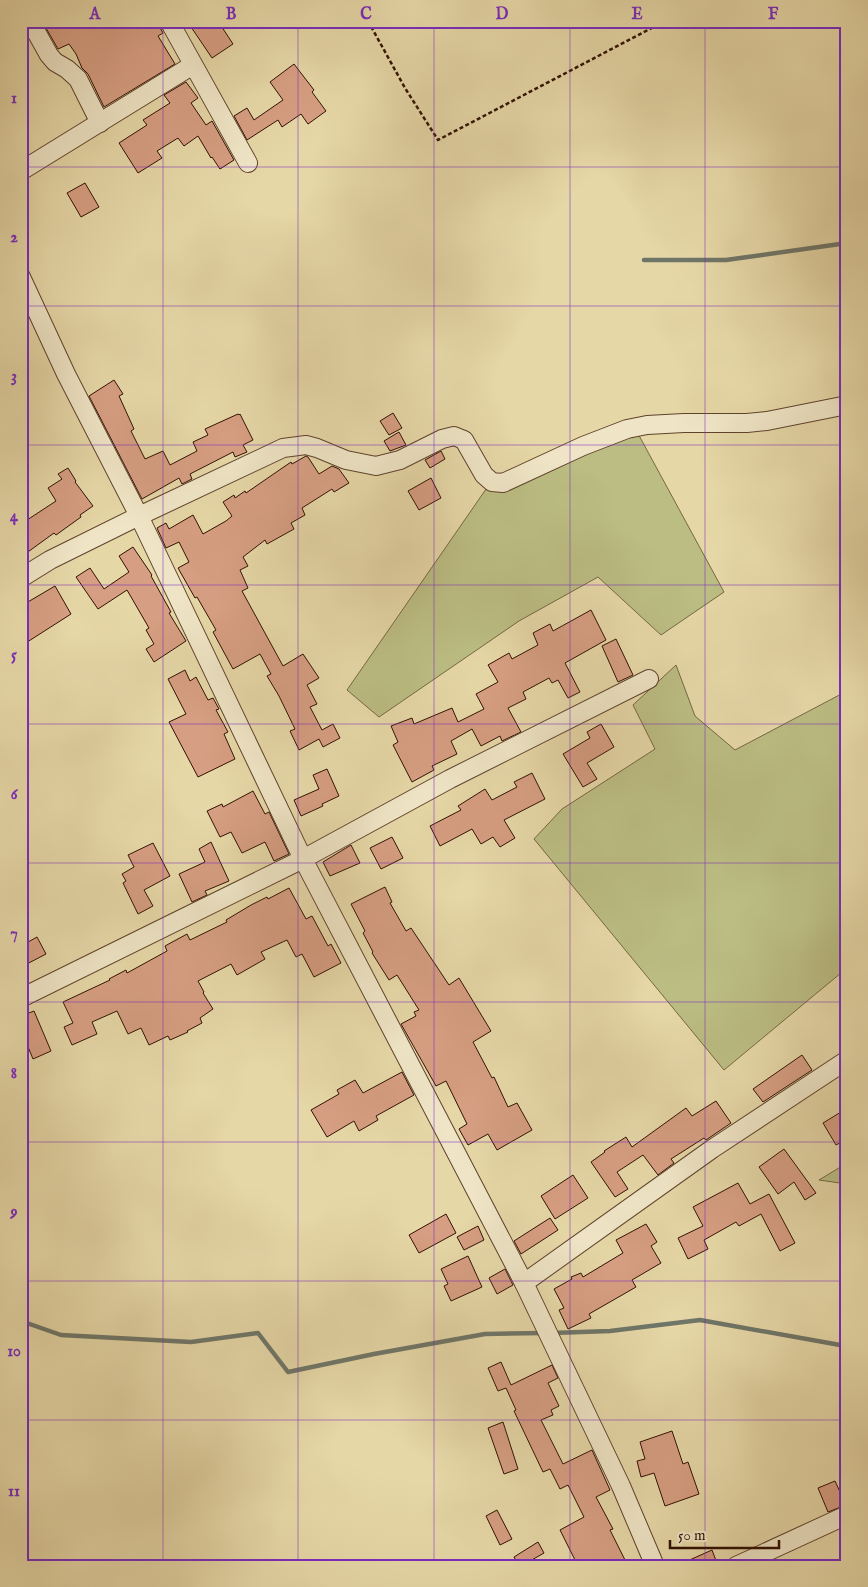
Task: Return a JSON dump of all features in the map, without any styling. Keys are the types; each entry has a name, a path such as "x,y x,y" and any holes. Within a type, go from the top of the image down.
{"street":[{"path":"30,21 49,55 78,79 100,123"},
{"path":"169,21 248,163"},
{"path":"21,171 193,66"},
{"path":"21,277 57,355 139,516 303,859 524,1283 621,1486 655,1566"},
{"path":"21,578 50,560 139,516 271,453 294,446 306,445 346,460 376,466 400,460 454,436 464,440 484,475 492,482 503,482 583,446 627,429 648,425 767,421 847,405"},
{"path":"21,998 303,859 450,779 649,679"},
{"path":"524,1283 712,1149 847,1060"},
{"path":"736,1566 847,1515"}],"path":[{"path":"368,21 405,88 438,140 665,21"}],"green space":[{"path":"636,430 724,592 661,635 598,577 519,621 379,717 347,690 493,479"},
{"path":"676,665 695,716 735,750 847,691 847,968 724,1070 534,839 562,809 655,749 633,705"},
{"path":"847,1163 847,1184 819,1180"}],"building":[{"path":"42,21 156,21 163,33 158,36 175,64 104,107 88,74 82,68 69,44 58,49"},
{"path":"187,21 218,21 233,44 212,58"},
{"path":"294,64 314,90 312,92 326,111 308,124 301,114 282,127 278,120 247,140 234,116 247,108 254,120 283,100 270,82"},
{"path":"186,82 198,98 191,103 206,125 212,121 234,160 220,169 198,136 184,146 178,138 157,151 162,158 138,173 119,143 147,125 143,120 170,103 164,95"},
{"path":"85,183 99,207 81,217 67,193"},
{"path":"114,380 123,394 119,396 134,429 131,431 145,459 163,451 170,465 197,451 193,442 208,435 205,429 238,414 240,414 253,440 243,445 247,452 235,457 233,452 190,474 192,479 182,484 179,478 142,499 89,396"},
{"path":"393,413 402,428 389,435 380,421"},
{"path":"399,432 406,445 390,451 384,441"},
{"path":"441,451 445,459 430,468 425,460"},
{"path":"306,456 319,474 332,466 339,469 349,483 334,492 332,489 302,508 305,515 291,523 294,529 267,544 265,540 243,557 248,566 240,570 248,588 242,591 283,666 303,654 319,678 307,685 317,704 310,707 322,730 333,724 340,738 323,747 319,739 299,750 290,731 295,729 267,676 271,674 260,654 233,669 213,632 216,630 178,568 189,562 179,542 166,548 157,528 166,523 169,529 193,515 203,534 232,516 223,502 234,495 235,498 245,491 246,493 291,462 292,464"},
{"path":"68,468 75,482 93,506 56,535 54,533 21,557 21,524 56,501 48,488 62,479 58,474"},
{"path":"431,478 441,498 419,510 408,491"},
{"path":"133,547 152,575 171,612 169,613 186,641 154,662 146,649 154,644 146,630 149,628 127,590 98,609 76,577 90,568 104,589 129,572 119,556"},
{"path":"55,586 71,614 21,646 21,606"},
{"path":"591,610 606,640 565,663 580,692 568,698 558,680 552,683 549,678 523,692 526,699 508,708 521,732 502,741 500,736 481,746 472,729 451,741 457,754 432,766 434,770 412,782 393,745 398,742 391,726 412,718 414,724 452,708 458,722 484,709 476,694 498,682 488,665 509,653 512,659 538,645 533,633 550,624 553,631"},
{"path":"616,639 633,675 618,682 602,646"},
{"path":"185,670 190,681 196,677 208,700 213,698 219,709 216,710 228,732 224,734 235,759 198,777 169,722 186,714 168,679"},
{"path":"601,724 614,747 587,763 597,779 583,787 563,754 590,738 587,732"},
{"path":"327,769 339,796 301,816 294,800 319,789 313,775"},
{"path":"532,773 545,799 504,820 515,838 500,847 493,837 481,844 472,829 440,846 430,826 461,810 458,806 485,789 492,800 517,787 514,782"},
{"path":"253,791 265,814 269,812 289,854 274,861 265,842 242,853 231,832 220,837 207,811 222,804 223,807"},
{"path":"392,837 403,858 381,869 370,848"},
{"path":"211,842 229,881 205,891 207,895 192,902 179,874 205,862 199,849"},
{"path":"153,843 170,876 144,890 153,906 138,914 123,883 126,881 122,874 134,867 128,855"},
{"path":"351,845 360,863 330,876 323,862"},
{"path":"385,887 392,902 390,903 406,931 411,928 449,985 459,978 491,1031 473,1042 492,1078 494,1077 508,1107 517,1103 532,1130 497,1150 488,1134 468,1145 459,1129 467,1124 446,1081 436,1086 401,1024 416,1016 414,1012 419,1010 397,975 389,980 372,953 363,933 365,931 351,904"},
{"path":"289,888 306,919 312,916 328,946 331,944 341,963 314,977 302,954 296,957 287,940 261,952 265,959 237,975 231,964 198,981 213,1009 200,1018 202,1023 188,1032 170,1040 168,1036 149,1045 141,1028 128,1034 117,1011 92,1022 97,1034 72,1045 64,1027 73,1023 63,1002 110,980 126,970 127,973 167,951 165,946 187,934 190,940 227,922 226,920 251,905"},
{"path":"37,937 46,954 21,967 21,946"},
{"path":"34,1011 51,1051 33,1059 21,1030 21,1016"},
{"path":"802,1055 812,1070 763,1102 753,1089"},
{"path":"402,1072 414,1095 376,1116 378,1120 359,1131 354,1121 327,1137 311,1110 339,1094 337,1090 355,1080 363,1093"},
{"path":"716,1101 731,1123 706,1140 704,1138 671,1159 674,1163 658,1175 643,1155 617,1172 628,1189 615,1197 591,1162 626,1137 632,1147 686,1108 692,1116"},
{"path":"841,1112 847,1121 847,1139 836,1145 823,1123"},
{"path":"784,1149 816,1193 805,1200 794,1182 778,1194 759,1167"},
{"path":"573,1175 588,1198 555,1219 541,1196"},
{"path":"738,1183 750,1204 769,1194 795,1243 780,1251 761,1214 739,1226 736,1222 704,1240 708,1249 688,1259 678,1238 703,1226 693,1207"},
{"path":"446,1214 456,1233 419,1253 409,1235"},
{"path":"550,1218 558,1230 521,1254 514,1241"},
{"path":"646,1224 657,1242 651,1246 661,1263 632,1280 636,1287 589,1314 591,1318 568,1329 559,1310 564,1308 554,1289 572,1279 571,1277 581,1273 583,1277 623,1253 616,1240"},
{"path":"478,1226 484,1240 464,1250 457,1237"},
{"path":"468,1256 482,1287 451,1301 444,1286 448,1284 441,1269"},
{"path":"505,1269 513,1285 497,1294 489,1278"},
{"path":"501,1362 511,1385 552,1365 558,1378 548,1383 559,1406 551,1410 553,1415 541,1420 563,1464 592,1450 610,1490 596,1497 613,1529 610,1530 626,1562 620,1566 578,1566 560,1530 584,1517 568,1485 560,1489 550,1469 543,1472 514,1411 516,1410 506,1388 498,1391 488,1368"},
{"path":"503,1422 518,1469 504,1474 488,1428"},
{"path":"672,1431 683,1464 688,1462 699,1494 665,1506 654,1473 641,1477 637,1461 645,1459 640,1442"},
{"path":"835,1481 846,1505 828,1512 818,1488"},
{"path":"497,1510 512,1539 500,1545 486,1516"},
{"path":"538,1542 544,1553 530,1561 532,1566 519,1566 514,1557"},
{"path":"712,1550 718,1566 676,1566"}],"waterway":[{"path":"644,260 726,260 847,243"},
{"path":"552,1333 610,1331 700,1320 847,1345"},
{"path":"21,1321 61,1335 191,1342 258,1333 288,1372 485,1334 544,1333"}]}
